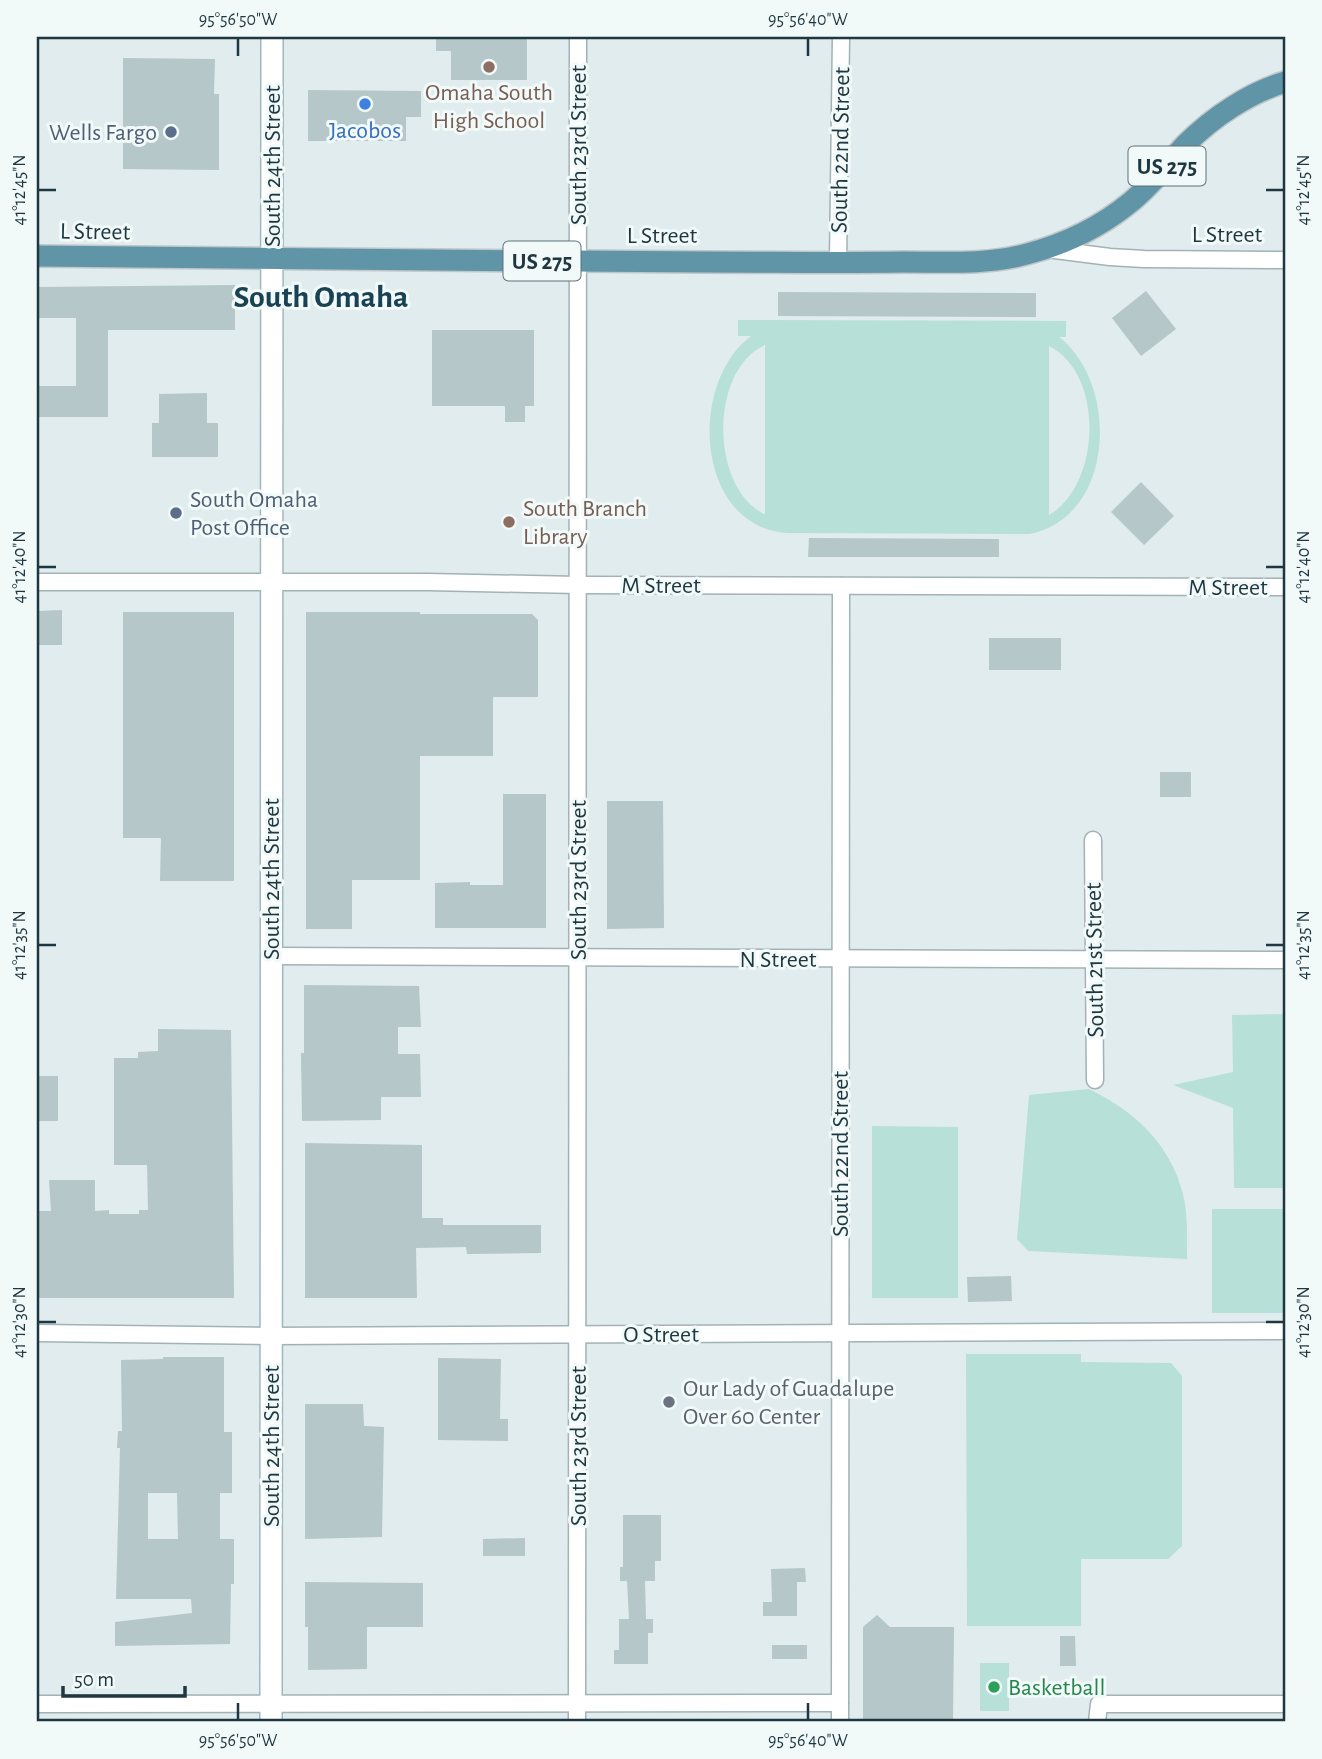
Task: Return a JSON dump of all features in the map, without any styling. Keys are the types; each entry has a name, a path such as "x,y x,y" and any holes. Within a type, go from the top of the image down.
{"main road":[{"name":"South 24th Street","path":"271,1713 272,37"},
{"name":"US 275","path":"1046,249 1071,239 1132,201 1153,182 1187,143 1229,108 1285,82"},
{"name":"L Street","path":"37,256 838,263 972,262 1024,255 1046,249"}],"street":[{"name":"South 23rd Street","path":"577,1722 578,37"},
{"name":"South 22nd Street","path":"838,263 841,37"},
{"name":"L Street","path":"1046,249 1144,259 1285,260"},
{"name":"M Street","path":"37,582 1285,587"},
{"name":"South 22nd Street","path":"839,1722 841,586"},
{"name":"South 21st Street","path":"1093,839 1095,1080"},
{"name":"N Street","path":"271,956 1285,960"},
{"name":"O Street","path":"37,1333 271,1336 1285,1331"},
{"path":"37,1704 271,1713 577,1703 839,1703"},
{"path":"1097,1722 1098,1704 1285,1704"}],"green space":[{"path":"738,320 1066,321 1066,337 1059,337 1079,358 1092,385 1099,416 1099,447 1092,477 1079,503 1057,523 1029,534 787,533 757,525 734,506 719,481 711,450 710,418 717,386 730,358 751,336 738,336","holes":["765,345 765,514 764,514 746,500 734,480 726,455 723,429 726,402 734,378 747,358","1049,346 1067,360 1080,380 1087,404 1090,430 1087,456 1079,480 1066,500 1049,515"]},
{"path":"1285,1014 1285,1188 1234,1188 1233,1108 1173,1085 1233,1072 1232,1015"},
{"path":"1089,1089 1135,1118 1169,1159 1185,1202 1187,1259 1028,1251 1017,1239 1029,1095"},
{"path":"872,1126 958,1127 958,1298 872,1298"},
{"path":"1212,1209 1285,1209 1285,1313 1212,1313"},
{"path":"966,1354 1081,1354 1081,1362 1171,1363 1182,1376 1182,1546 1168,1559 1081,1559 1081,1626 967,1626"},
{"name":"Basketball","path":"980,1663 1009,1663 1009,1711 980,1711"}],"building":[{"name":"Omaha South High School","path":"436,37 527,37 527,80 451,80 451,51 436,51"},
{"name":"Wells Fargo","path":"123,58 215,59 214,94 219,94 219,170 123,169"},
{"name":"Jacobos","path":"308,90 421,91 421,117 406,117 406,141 308,141"},
{"path":"235,285 235,330 108,330 108,417 37,417 37,386 76,386 76,318 37,318 37,287"},
{"path":"1146,291 1176,329 1141,356 1112,318"},
{"path":"778,292 1036,293 1036,317 778,316"},
{"path":"432,330 534,330 534,406 525,406 525,422 505,422 505,406 432,406"},
{"path":"207,393 207,423 218,423 218,457 152,457 152,423 159,423 159,394"},
{"path":"1141,482 1174,516 1144,545 1111,512"},
{"path":"809,538 999,539 999,557 808,557"},
{"path":"62,610 62,645 37,645 37,611"},
{"path":"123,612 234,612 234,881 160,881 161,838 123,838"},
{"path":"306,612 532,614 538,620 538,697 493,697 493,756 420,756 420,880 352,880 352,929 306,929"},
{"path":"989,638 1061,638 1061,670 989,670"},
{"path":"1160,772 1191,772 1191,797 1160,797"},
{"path":"503,794 546,794 546,928 435,928 435,883 503,885"},
{"path":"607,801 663,801 664,928 607,929"},
{"path":"304,985 419,986 421,1027 398,1027 398,1054 420,1054 421,1097 381,1097 381,1120 302,1121"},
{"path":"158,1029 231,1030 234,1298 37,1298 37,1211 51,1211 49,1180 95,1180 95,1211 139,1214 139,1210 148,1210 147,1165 114,1165 114,1058 138,1058 138,1052 158,1051"},
{"path":"37,1076 58,1076 58,1121 37,1121"},
{"path":"305,1143 422,1145 422,1218 443,1218 443,1225 541,1225 541,1253 467,1254 466,1247 416,1248 417,1298 305,1298"},
{"path":"1011,1276 1012,1301 968,1302 967,1277"},
{"path":"224,1357 224,1432 232,1432 232,1493 220,1493 220,1539 234,1539 230,1644 115,1646 115,1622 192,1613 191,1599 116,1599 120,1448 117,1448 118,1431 122,1431 121,1360","holes":["148,1493 177,1493 178,1539 148,1539"]},
{"path":"438,1358 501,1359 500,1419 508,1419 508,1441 438,1440"},
{"path":"305,1404 363,1404 364,1426 384,1427 382,1537 305,1539"},
{"path":"623,1515 661,1515 661,1561 655,1561 655,1581 645,1581 646,1619 653,1619 653,1633 648,1633 648,1664 614,1664 614,1650 619,1650 619,1619 629,1619 627,1581 620,1581 620,1567 623,1567"},
{"path":"525,1538 525,1556 483,1556 483,1539"},
{"path":"805,1568 806,1582 797,1582 797,1616 763,1616 763,1602 772,1602 771,1569"},
{"path":"305,1582 423,1583 423,1627 367,1627 367,1669 308,1670"},
{"path":"877,1615 890,1627 954,1627 953,1722 863,1722 863,1627"},
{"path":"1060,1636 1075,1636 1076,1666 1060,1666"},
{"path":"772,1645 807,1645 807,1659 772,1659"}],"place":[{"name":"Omaha South High School","path":"489,67"},
{"name":"Jacobos","path":"365,104"},
{"name":"Wells Fargo","path":"171,132"},
{"name":"South Omaha Post Office","path":"176,513"},
{"name":"South Branch Library","path":"509,522"},
{"name":"Our Lady of Guadalupe Over 60 Center","path":"669,1402"},
{"name":"Basketball","path":"994,1687"}],"district":[{"name":"South Omaha","path":"321,296"}]}
